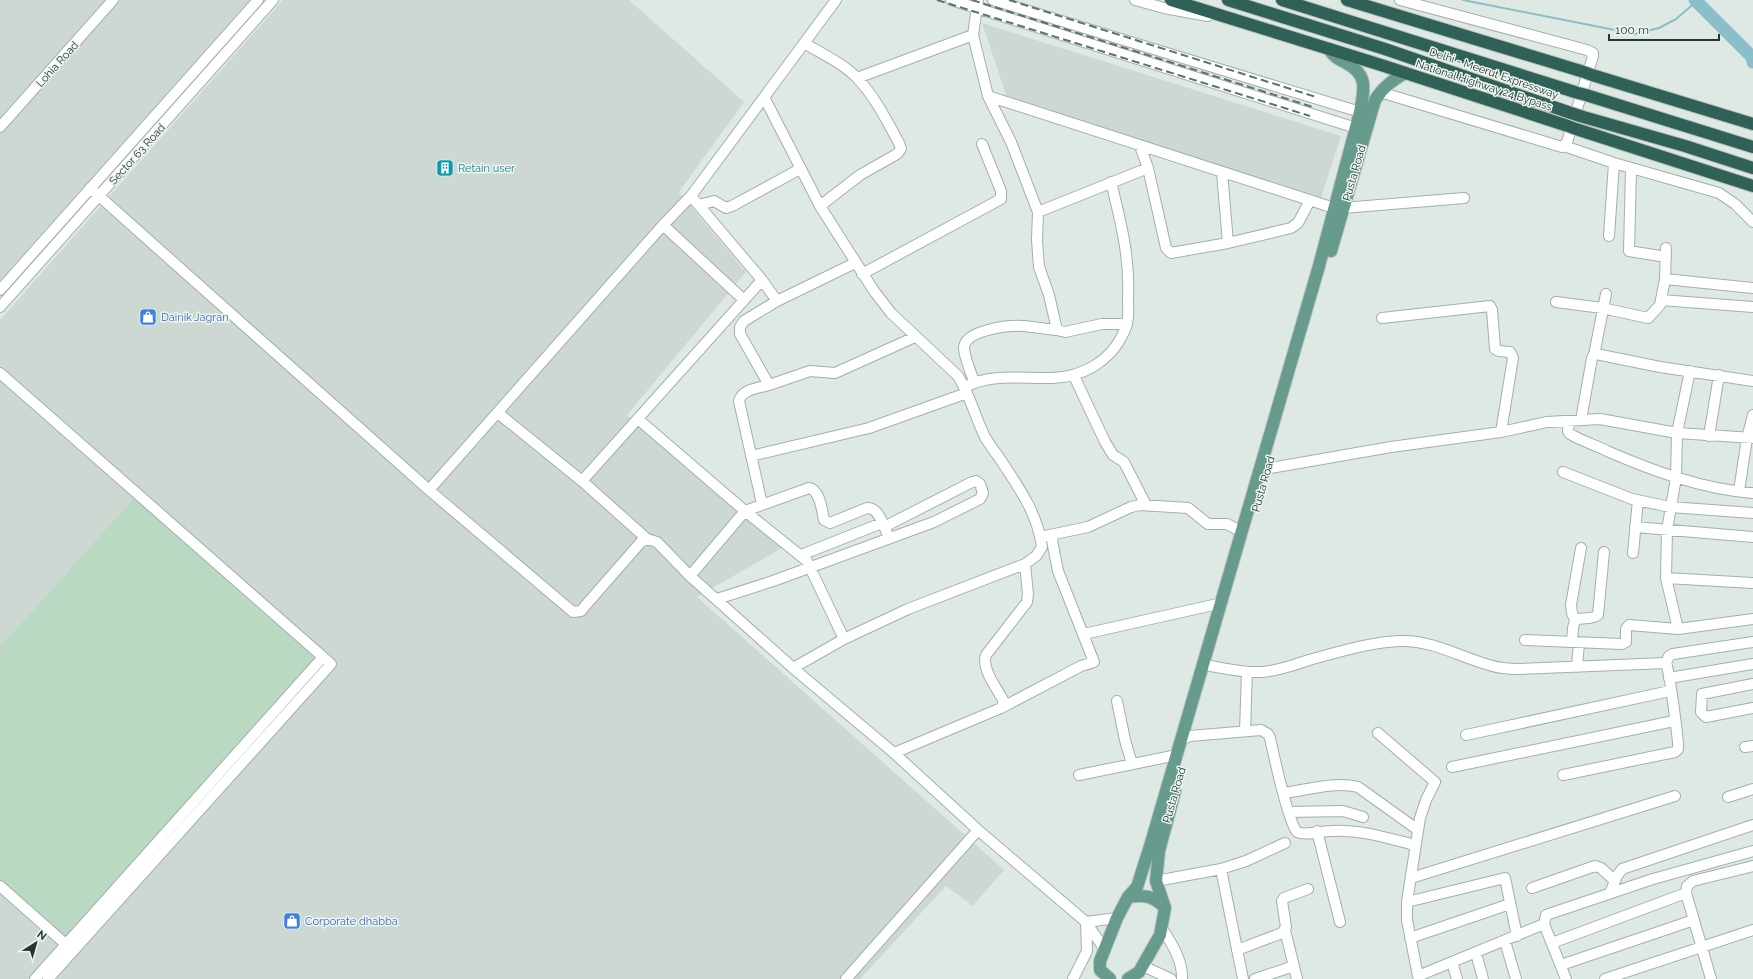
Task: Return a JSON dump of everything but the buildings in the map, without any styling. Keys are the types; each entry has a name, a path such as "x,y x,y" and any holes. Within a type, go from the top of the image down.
{"highway":[{"name":"National Highway 24 Bypass","path":"1171,0 1406,73 1753,186"},
{"name":"Delhi - Meerut Expressway","path":"1228,0 1385,49 1576,115 1685,146 1753,168"},
{"name":"Delhi - Meerut Expressway","path":"1282,0 1753,147"},
{"path":"1347,0 1753,124"}],"main road":[{"name":"Pusta Road","path":"1329,49 1334,57 1353,67 1362,77 1364,92 1339,208"},
{"name":"Pusta Road","path":"1099,974 1100,960 1117,918 1128,897 1137,887 1177,755 1186,738 1210,666 1319,266 1372,110 1380,92 1391,81 1406,73"},
{"name":"Pusta Road","path":"1165,908 1156,881 1159,851 1163,833 1186,738 1222,603 1242,532 1263,470"},
{"path":"1128,897 1141,895 1156,899 1165,908 1162,929 1141,972 1128,979"},
{"path":"1099,974 1110,979"}],"street":[{"name":"Lohia Road","path":"0,117 105,0"},
{"name":"Lohia Road","path":"0,127 113,0"},
{"name":"Sector 63 Road","path":"0,290 258,0"},
{"name":"Sector 63 Road","path":"0,307 273,0"},
{"path":"430,490 663,225 692,196 836,0"},
{"path":"950,0 977,4 1356,128"},
{"path":"993,0 1360,112"},
{"path":"1135,0 1164,8 1234,20"},
{"path":"1393,14 1396,0"},
{"path":"1400,0 1580,48 1593,53 1594,55 1568,139 1564,146"},
{"path":"977,4 972,35 988,96 1011,142 1038,212 1037,240 1039,267 1050,295 1057,330"},
{"path":"857,78 972,35"},
{"path":"804,43 840,64 857,78 873,97 901,149 897,154 860,175 820,206"},
{"path":"1380,92 1540,141 1564,146 1631,169 1719,193 1734,204 1753,222"},
{"path":"988,96 1140,146 1339,208 1464,198"},
{"path":"764,97 820,206 862,274 891,313 958,376 966,390 975,416 986,439 1028,503 1034,515 1042,547 1040,552 1025,564 908,609 844,639 793,668"},
{"path":"862,274 1001,199 1000,191 982,144"},
{"path":"1140,146 1148,168 1166,248 1175,253 1228,243 1291,228 1299,221 1310,200"},
{"path":"1609,236 1614,163"},
{"path":"1038,212 1148,168"},
{"path":"699,206 714,201 726,208 732,206 800,169"},
{"path":"1556,302 1602,308 1648,318 1660,305 1665,279 1666,252 1629,251 1631,169"},
{"path":"1222,172 1228,243"},
{"path":"751,456 870,428 966,390 974,382 990,379 1052,378 1074,376 1089,370 1106,357 1119,342 1128,324 1129,278 1127,253 1111,182"},
{"path":"90,188 430,490 573,612 581,611 637,546 647,539"},
{"path":"692,196 762,280 777,301"},
{"path":"663,225 744,300"},
{"path":"769,385 740,334 740,327 744,321 777,301 855,263"},
{"path":"1665,279 1753,288"},
{"path":"582,481 762,280"},
{"path":"1581,420 1592,358 1595,352 1602,308 1606,294"},
{"path":"1661,300 1753,307"},
{"path":"1382,318 1490,306 1492,310 1495,349 1510,352 1512,355 1501,432"},
{"path":"974,382 964,349 966,341 973,336 996,328 1022,326 1065,332 1102,324 1128,324"},
{"path":"762,504 739,401 740,395 745,392 810,371 835,373 915,337"},
{"path":"1595,352 1600,355 1660,367 1753,381"},
{"path":"1678,629 1666,578 1667,530 1676,478 1677,433 1690,371"},
{"path":"0,373 331,664 70,948 35,979"},
{"path":"1709,436 1719,375"},
{"path":"1074,376 1105,442 1113,454 1124,462 1146,505"},
{"path":"498,413 582,481 647,539 657,542 690,576 793,668 894,752 978,830 1086,922 1105,950"},
{"path":"1739,492 1748,464 1753,415"},
{"path":"638,419 745,511 801,555 810,568 844,639"},
{"path":"1263,470 1391,447 1501,432 1547,422 1569,420 1600,419 1677,433 1750,438"},
{"path":"1569,420 1568,431 1572,435 1628,460 1676,478 1739,492 1753,493"},
{"path":"1563,472 1614,493 1638,500 1670,506 1753,513"},
{"path":"717,599 810,568 934,522 975,503 980,499 983,493 980,484 976,481 972,482 883,525 801,555"},
{"path":"690,576 745,511 809,488 813,489 817,493 824,520 827,522 830,523 867,508 872,508 875,510 890,538"},
{"path":"1633,553 1638,500"},
{"path":"1039,538 1088,528 1131,507 1146,505 1188,508 1208,524 1227,524 1242,532"},
{"path":"1635,527 1753,537"},
{"path":"894,752 1001,708 1081,666 1094,662 1058,571 1051,535"},
{"path":"1577,667 1576,642 1573,628 1575,620 1571,605 1581,548"},
{"path":"1575,620 1580,618 1595,617 1598,615 1604,552"},
{"path":"1001,708 1004,705 1003,700 988,672 984,660 986,655 1027,602 1028,594 1025,564"},
{"path":"1666,578 1753,583"},
{"path":"1084,634 1222,603"},
{"path":"1525,640 1623,644 1626,641 1626,628 1629,625 1678,629 1753,619"},
{"path":"1210,666 1247,672 1262,672 1276,670 1359,647 1382,642 1404,641 1424,643 1442,648 1498,668 1519,669 1666,663"},
{"path":"1563,775 1674,752 1678,749 1678,744 1666,663 1669,656 1673,654 1753,642"},
{"path":"48,979 70,948 323,657"},
{"path":"1669,678 1753,664"},
{"path":"1245,731 1247,672"},
{"path":"1753,684 1702,694 1701,712 1706,717 1753,708"},
{"path":"1466,736 1670,691"},
{"path":"1117,701 1125,740 1132,764"},
{"path":"1452,767 1674,721"},
{"path":"1186,738 1262,730 1268,734 1294,829 1297,832 1308,834 1317,831 1356,831 1415,845"},
{"path":"1378,733 1436,782 1424,806 1418,830 1407,902 1407,920 1414,977 1544,924"},
{"path":"1079,775 1177,755"},
{"path":"1284,793 1340,785 1358,787 1418,830"},
{"path":"1728,797 1753,789"},
{"path":"1411,878 1675,796"},
{"path":"1289,812 1344,811 1363,817"},
{"path":"1610,893 1619,872 1622,869 1753,825"},
{"path":"846,979 978,830"},
{"path":"1317,831 1340,922"},
{"path":"1156,881 1220,869 1246,861 1284,843"},
{"path":"1566,979 1544,924 1544,918 1549,913 1653,879 1753,851"},
{"path":"1532,888 1595,866 1602,868 1615,881"},
{"path":"1708,978 1702,946 1686,893 1687,886 1693,881 1753,866"},
{"path":"1220,869 1243,979"},
{"path":"1407,902 1504,878 1517,936"},
{"path":"0,886 70,948"},
{"path":"1297,979 1285,930 1286,927 1282,901 1284,898 1308,889"},
{"path":"1552,943 1686,893"},
{"path":"1410,938 1510,904"},
{"path":"1086,922 1117,918"},
{"path":"1561,965 1694,920"},
{"path":"1073,979 1086,951 1086,922"},
{"path":"1162,929 1174,946 1182,972 1182,979"},
{"path":"1237,950 1282,933 1285,930"},
{"path":"1605,979 1753,930"},
{"path":"1505,941 1516,979"},
{"path":"1476,953 1484,979"},
{"path":"1452,962 1457,979"},
{"path":"1255,979 1294,966"},
{"path":"1141,972 1171,979"}],"shaded area":[{"path":"0,0 250,0 0,281"},
{"path":"283,0 629,0 744,102 679,192 746,272 627,415 782,548 697,597 1004,870 973,906 946,886 860,979 0,979 0,320"},
{"path":"982,23 1341,136 1321,198 1007,98"}],"green space":[{"path":"138,494 331,664 66,945 0,886 0,647"}],"waterway":[{"path":"1463,0 1635,34 1659,28 1676,19 1697,1"},
{"path":"1695,0 1752,57 1753,62"}],"railway":[{"path":"937,0 1310,116"},
{"path":"972,0 1313,107"},
{"path":"1009,0 1316,97"}],"place":[{"name":"Retain user","path":"445,168"},
{"name":"Dainik Jagran","path":"148,317"},
{"name":"Corporate dhabba","path":"292,921"}]}
